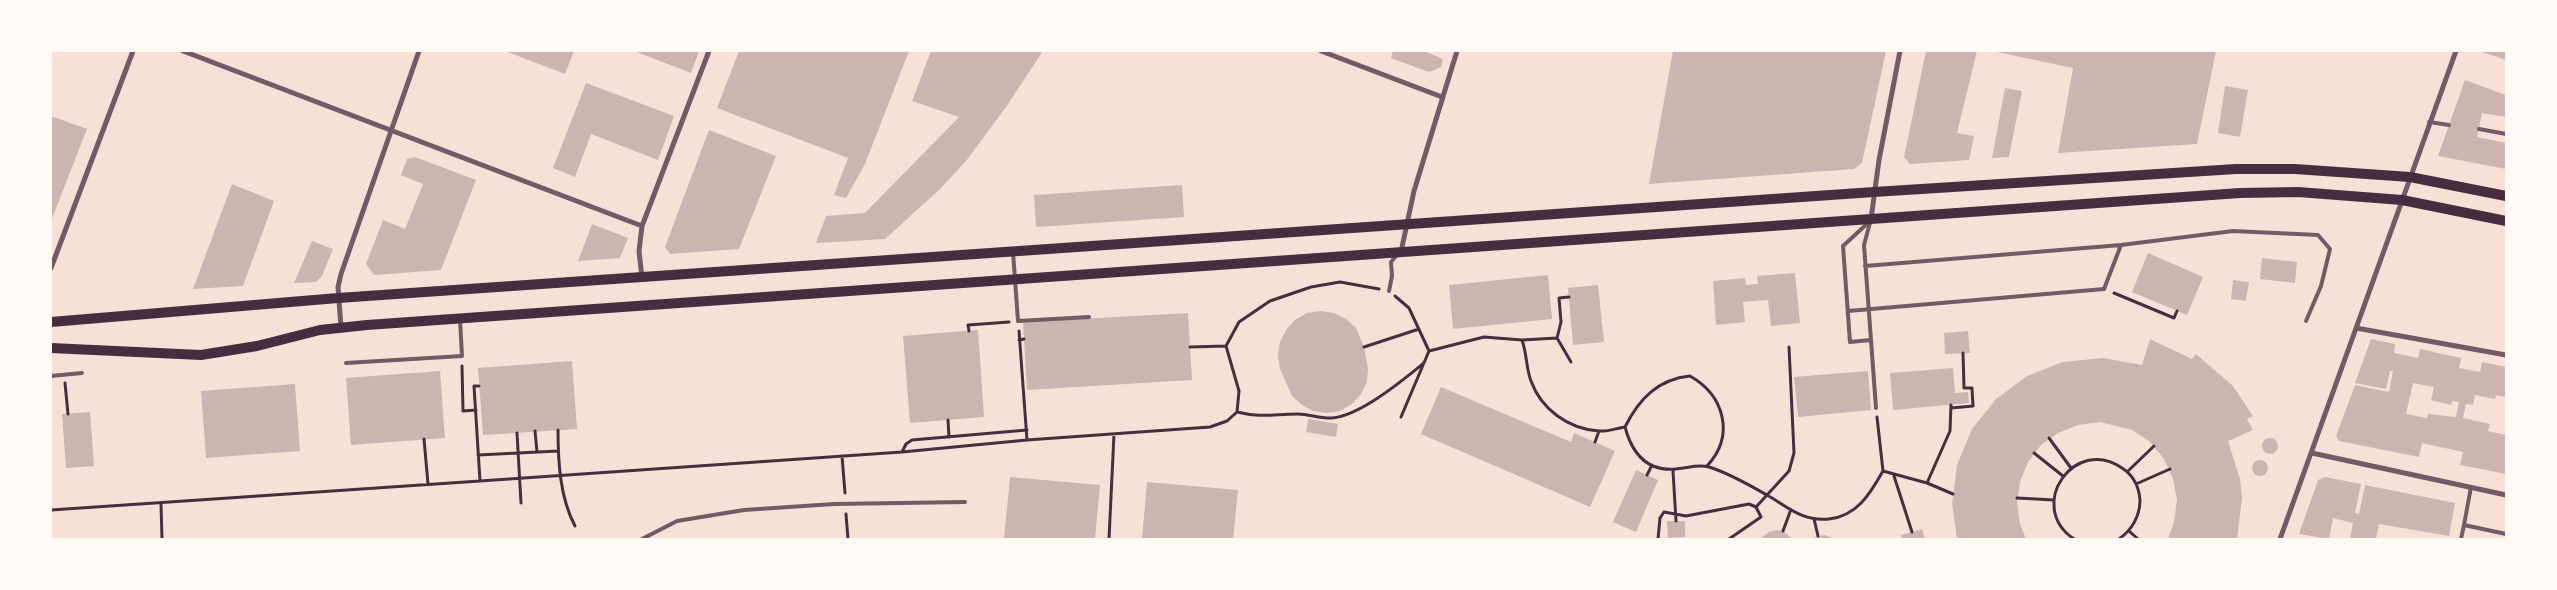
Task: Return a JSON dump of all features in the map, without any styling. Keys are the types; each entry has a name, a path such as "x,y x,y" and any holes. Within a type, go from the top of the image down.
{"main road":[{"path":"51,322 338,298 1874,192 2236,169 2295,169 2410,177 2506,196"},
{"path":"51,348 201,354 257,346 320,330 341,328 2240,193 2298,192 2402,200 2506,222"}],"street":[{"path":"51,268 133,51"},
{"path":"183,51 642,226"},
{"path":"341,328 338,298 341,274 390,130 420,51"},
{"path":"642,278 638,251 642,226 710,51"},
{"path":"1321,51 1442,98"},
{"path":"1401,252 1409,224 1414,191 1457,51"},
{"path":"1871,219 1874,192 1900,51"},
{"path":"2280,539 2456,51"},
{"path":"2356,328 2506,355"},
{"path":"2312,453 2506,494"}],"lane":[{"path":"2429,122 2449,125"},
{"path":"2479,129 2506,134"},
{"path":"1871,219 1864,245 1876,408"},
{"path":"1871,219 1842,246 1850,342 1871,340"},
{"path":"1865,266 2121,245 2233,231 2318,235 2330,249 2321,286 2306,321"},
{"path":"1848,311 2104,289 2121,245"},
{"path":"1012,252 1018,321 1089,317"},
{"path":"1389,291 1392,276 1391,262 1401,252"},
{"path":"346,363 462,356 460,319"},
{"path":"51,376 82,373"},
{"path":"2462,539 2471,487"},
{"path":"642,539 677,521 744,510 834,504 965,502"},
{"path":"2464,525 2506,534"}],"path":[{"path":"51,510 902,452 1028,440 1210,427 1227,422 1237,412 1238,391 1226,346 1239,322 1270,301 1311,287 1340,282 1389,291 1409,308 1429,351 1400,417"},
{"path":"2104,289 2174,318 2177,311"},
{"path":"1568,297 1559,298 1561,322 1557,338 1571,362"},
{"path":"969,331 968,325 1018,321 1028,440"},
{"path":"1364,348 1419,329"},
{"path":"1429,351 1484,337 1522,340 1557,338"},
{"path":"1019,340 1024,339"},
{"path":"1522,340 1531,380 1541,402 1555,415 1575,426 1599,432 1625,427"},
{"path":"1190,346 1226,346"},
{"path":"1756,507 1789,471 1794,453 1789,347"},
{"path":"1927,483 1950,431 1951,407 1973,406 1972,388 1964,388 1963,353"},
{"path":"462,356 463,411 476,410"},
{"path":"1237,412 1257,417 1300,414 1334,418 1355,410 1394,389 1424,363"},
{"path":"64,375 68,414"},
{"path":"1707,466 1718,455 1723,440 1722,414 1708,390 1700,381 1690,376 1675,377 1646,395 1633,411 1625,427 1629,444 1652,465 1673,471 1707,466 1768,496 1790,512 1807,518 1829,520 1851,513 1868,497 1883,471 1876,408"},
{"path":"479,386 474,386 480,481"},
{"path":"948,420 949,437"},
{"path":"558,430 560,476 570,517 575,526"},
{"path":"902,452 906,444 912,440 1027,430"},
{"path":"535,432 537,452"},
{"path":"1595,442 1599,432"},
{"path":"517,433 521,503"},
{"path":"1109,539 1114,434"},
{"path":"2049,438 2071,468"},
{"path":"424,439 428,484"},
{"path":"2128,472 2154,446"},
{"path":"478,455 558,450"},
{"path":"2034,453 2063,476"},
{"path":"2074,539 2063,529 2057,520 2054,500 2057,486 2071,468 2087,461 2099,460 2116,464 2128,472 2136,484 2139,495 2138,513 2129,531 2119,539"},
{"path":"1647,475 1652,465"},
{"path":"2136,484 2170,469"},
{"path":"1673,471 1676,521"},
{"path":"1883,471 1894,476 1927,483 1953,494"},
{"path":"1894,476 1912,532"},
{"path":"2017,498 2054,500"},
{"path":"161,504 162,539"},
{"path":"1658,539 1660,518 1664,512 1686,516 1749,504 1756,507 1761,516 1757,521 1729,539"},
{"path":"1783,531 1790,512"},
{"path":"1814,519 1818,536"},
{"path":"2129,531 2138,539"}],"building":[{"path":"505,51 574,51 565,74"},
{"path":"634,51 699,51 691,73"},
{"path":"739,51 909,51 865,164 846,198 834,195 848,158 717,108"},
{"path":"931,51 1043,51 1006,107 966,161 940,189 885,239 816,243 826,216 865,213 959,117 912,101"},
{"path":"1393,51 1424,51 1443,59 1441,67 1429,72 1391,58"},
{"path":"1673,51 1886,51 1862,163 1854,169 1649,184"},
{"path":"1926,51 1977,51 1957,133 1974,136 1969,160 1910,164 1904,157"},
{"path":"2216,51 2197,144 2058,153 2073,68 1997,52"},
{"path":"2506,51 2506,60 2482,52"},
{"path":"2465,80 2506,95 2506,117 2482,113 2477,137 2506,143 2506,169 2438,156"},
{"path":"586,83 674,116 658,160 591,134 575,177 553,168"},
{"path":"2225,86 2248,90 2240,137 2218,133"},
{"path":"2005,88 2022,91 2009,157 1992,158"},
{"path":"51,116 87,129 51,221"},
{"path":"709,130 776,156 739,249 670,254 665,247"},
{"path":"415,157 476,180 441,270 374,275 366,264 383,220 405,229 423,184 401,175 407,159"},
{"path":"232,184 274,201 243,286 193,289"},
{"path":"1182,185 1184,217 1036,227 1034,195"},
{"path":"592,224 628,238 620,258 578,261"},
{"path":"312,241 333,249 322,276 316,282 294,283"},
{"path":"2148,253 2203,277 2187,315 2132,292"},
{"path":"2262,258 2297,262 2295,283 2260,279"},
{"path":"1795,273 1800,323 1771,326 1768,300 1743,302 1745,322 1716,325 1713,281 1745,278 1746,285 1758,284 1757,276"},
{"path":"1548,275 1552,319 1453,329 1449,285"},
{"path":"2233,280 2249,282 2246,301 2231,299"},
{"path":"1598,285 1604,342 1573,345 1568,288"},
{"path":"1320,311 1334,313 1346,319 1356,328 1364,347 1368,369 1367,382 1361,394 1352,404 1340,411 1327,413 1313,411 1302,405 1292,396 1280,369 1278,355 1280,342 1286,330 1295,320 1307,313"},
{"path":"1188,313 1192,380 1027,390 1023,322"},
{"path":"978,330 984,417 910,423 903,336"},
{"path":"1968,331 1970,353 1945,354 1944,333"},
{"path":"2150,339 2192,359 2196,354 2233,386 2253,416 2247,419 2253,430 2228,441 2240,479 2242,498 2237,539 2168,539 2174,522 2177,500 2173,479 2164,459 2150,442 2132,430 2100,422 2078,425 2058,433 2041,445 2028,462 2020,482 2017,503 2020,524 2026,539 1957,539 1952,504 1957,465 1972,429 1996,399 2027,376 2063,362 2103,358 2142,365"},
{"path":"2371,339 2395,344 2394,353 2418,358 2420,349 2461,358 2459,368 2480,372 2482,362 2506,367 2506,397 2496,395 2495,399 2475,395 2473,405 2466,404 2463,418 2490,424 2488,431 2506,435 2506,474 2460,465 2463,452 2422,443 2419,457 2339,441 2336,436 2355,385 2389,392 2393,371 2390,371 2386,389 2355,383","holes":["2413,383 2434,387 2431,400 2451,405 2452,401 2459,402 2456,417 2428,414 2427,418 2406,414"]},
{"path":"572,361 577,429 483,435 478,368"},
{"path":"1953,368 1955,393 1968,392 1969,403 1893,410 1890,373"},
{"path":"440,371 445,438 351,445 346,378"},
{"path":"1868,371 1871,410 1798,417 1794,377"},
{"path":"295,384 300,451 206,458 201,391"},
{"path":"1441,387 1571,442 1574,433 1615,451 1590,507 1421,434"},
{"path":"90,412 94,466 66,468 62,414"},
{"path":"1308,419 1338,424 1336,437 1306,432"},
{"path":"2267,438 2273,438 2278,443 2276,452 2267,454 2262,449 2262,443"},
{"path":"2257,460 2263,460 2268,465 2266,474 2257,476 2252,471 2252,465"},
{"path":"1636,470 1658,480 1636,532 1613,522"},
{"path":"1010,477 1100,485 1095,539 1004,539"},
{"path":"2325,477 2361,484 2355,513 2359,514 2365,485 2455,503 2449,536 2379,524 2376,539 2350,539 2353,523 2333,518 2329,539 2299,534 2318,480"},
{"path":"1147,482 1238,490 1233,539 1142,539"},
{"path":"1667,521 1685,521 1685,537 1668,538"},
{"path":"1922,529 1925,539 1902,539 1901,535"},
{"path":"1783,531 1793,539 1760,539 1769,532"},
{"path":"1825,535 1835,539 1811,539 1818,536"}]}
